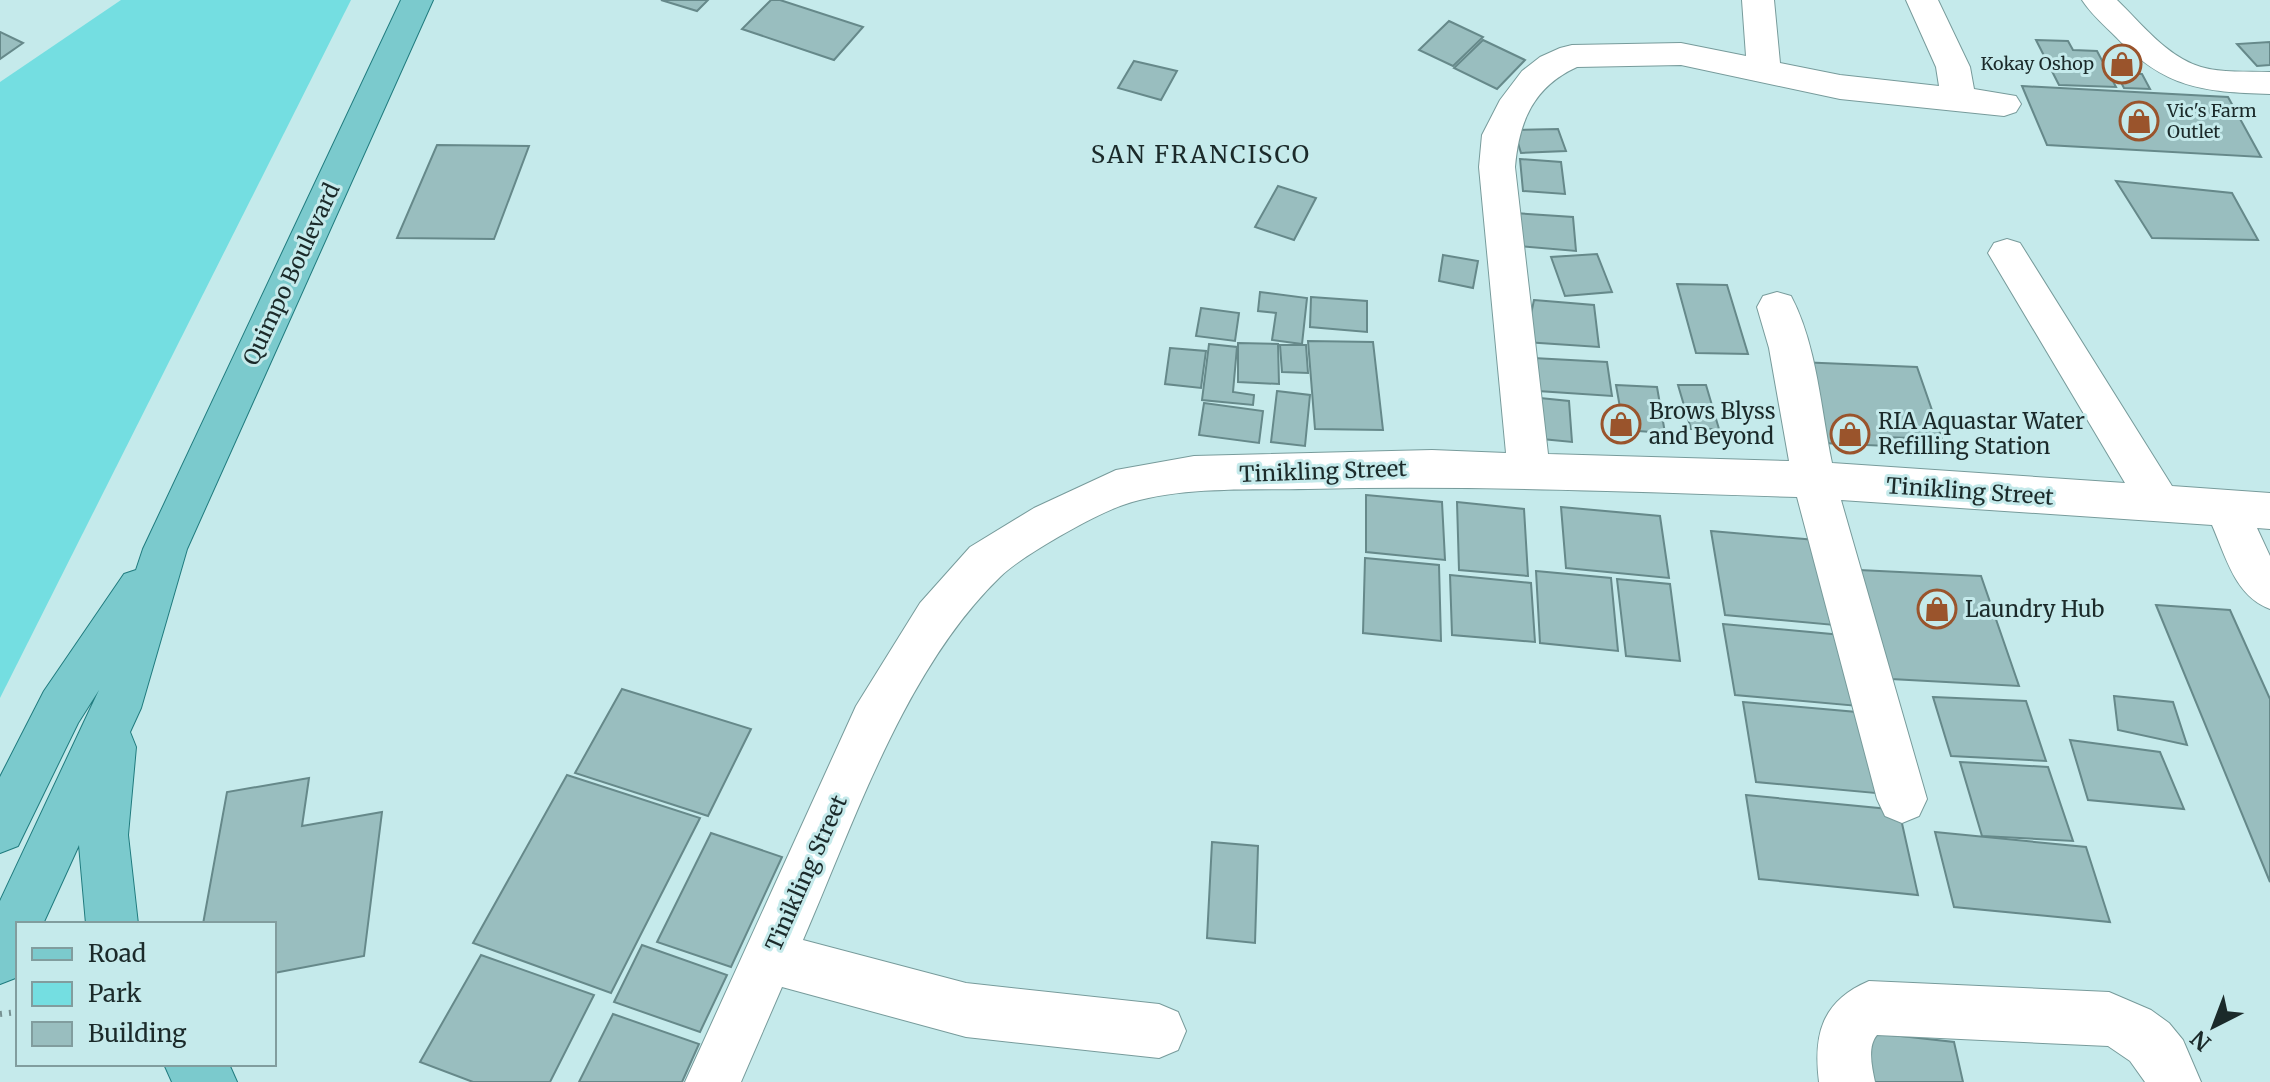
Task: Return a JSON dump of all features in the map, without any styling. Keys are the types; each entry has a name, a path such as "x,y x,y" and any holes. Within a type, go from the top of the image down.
{"main road":[{"name":"Quimpo Boulevard","path":"17,922 117,708 165,549 417,0"},
{"name":"Quimpo Boulevard","path":"0,829 61,707 165,549"},
{"path":"0,780 61,707"},
{"path":"112,922 103,835 117,708"},
{"name":"Quimpo Boulevard","path":"0,958 16,924"},
{"path":"194,1066 209,1082"}],"street":[{"path":"1758,0 1764,71"},
{"path":"1922,0 1953,67 1959,100"},
{"path":"2098,0 2177,70 2195,77 2222,81 2270,83"},
{"path":"1529,473 1503,252 1503,208 1497,167 1500,135 1512,108 1534,79 1552,65 1572,56 1680,38 1764,71 1840,87 2004,104"},
{"path":"2007,253 2160,504"},
{"path":"1777,307 1789,348 1814,480 1902,799"},
{"name":"Tinikling Street","path":"713,1082 873,722 936,617 986,561 1116,488 1194,474 1432,468 1814,480 2270,511"},
{"path":"2226,508 2255,572 2270,589"},
{"path":"769,957 966,1010 1159,1031"},
{"path":"1847,1082 1843,1058 1847,1030 1854,1017 1869,1008 2109,1019 2134,1028 2154,1044 2168,1066 2173,1082"}],"green space":[{"path":"121,0 351,0 0,698 0,82"}],"building":[{"path":"661,0 708,0 697,11"},
{"path":"771,0 780,0 863,27 834,60 742,29"},
{"path":"1449,21 1483,37 1453,66 1419,50"},
{"path":"0,32 23,43 0,59"},
{"path":"1483,40 1525,60 1497,89 1454,68"},
{"path":"2036,40 2068,41 2073,50 2097,51 2116,87 2059,85"},
{"path":"2270,42 2270,65 2257,66 2237,44"},
{"path":"2106,56 2130,56 2139,73 2115,72"},
{"path":"1134,61 1177,71 1161,100 1118,88"},
{"path":"2116,73 2142,74 2150,89 2124,88"},
{"name":"Vic's Farm Outlet","path":"2022,86 2228,97 2261,157 2047,145"},
{"path":"1558,129 1566,151 1521,153 1514,130"},
{"path":"437,145 529,146 494,239 397,238"},
{"path":"1520,159 1561,162 1565,194 1523,191"},
{"path":"2116,181 2232,193 2258,240 2152,238"},
{"path":"1278,186 1316,198 1294,240 1255,227"},
{"path":"1514,213 1573,217 1576,251 1517,246"},
{"path":"1597,254 1612,292 1565,296 1551,257"},
{"path":"1443,255 1478,261 1473,288 1439,281"},
{"path":"1677,284 1727,285 1748,354 1696,353"},
{"path":"1260,292 1307,298 1302,344 1272,340 1276,313 1258,311"},
{"path":"1311,297 1367,301 1367,332 1310,327"},
{"path":"1534,300 1594,305 1599,347 1525,342"},
{"path":"1201,308 1239,313 1235,341 1196,336"},
{"path":"1308,341 1373,342 1383,430 1315,429"},
{"path":"1238,343 1278,344 1279,384 1238,382"},
{"path":"1209,344 1237,347 1233,392 1254,395 1253,405 1202,400"},
{"path":"1280,345 1306,345 1308,373 1282,372"},
{"path":"1170,348 1206,351 1201,388 1165,384"},
{"path":"1533,358 1607,362 1612,396 1538,391"},
{"path":"1798,362 1917,367 1942,439 1883,437 1887,446 1822,443"},
{"path":"1616,385 1657,387 1665,433 1624,430"},
{"path":"1678,385 1706,385 1719,429 1691,429"},
{"path":"1277,391 1310,395 1305,446 1271,442"},
{"path":"1540,398 1569,401 1572,442 1542,439"},
{"path":"1204,403 1263,411 1259,443 1199,435"},
{"path":"1366,495 1442,502 1445,560 1366,552"},
{"path":"1457,502 1524,509 1528,576 1459,570"},
{"path":"1561,507 1660,516 1669,578 1566,568"},
{"path":"1711,531 1816,540 1834,625 1725,615"},
{"path":"1365,558 1439,565 1441,641 1363,633"},
{"path":"1859,570 1981,576 2019,686 1891,679"},
{"path":"1536,571 1611,578 1618,651 1540,643"},
{"path":"1450,575 1531,583 1535,642 1452,635"},
{"path":"1617,579 1670,584 1680,661 1626,656"},
{"path":"2156,605 2230,610 2270,699 2270,882"},
{"path":"1723,624 1842,635 1858,706 1735,695"},
{"path":"622,689 751,729 708,816 575,773"},
{"path":"2114,696 2173,702 2187,745 2118,730"},
{"path":"1933,697 2026,701 2046,761 1951,756"},
{"path":"1743,702 1868,713 1886,794 1756,782"},
{"path":"2070,740 2160,752 2184,809 2088,800"},
{"path":"1960,762 2048,767 2073,841 1982,836"},
{"path":"567,775 700,818 611,993 473,943"},
{"path":"309,778 302,826 382,812 364,956 276,973 276,922 203,922 227,792"},
{"path":"1746,795 1899,810 1918,895 1759,879"},
{"path":"1935,832 2086,847 2110,922 1954,907"},
{"path":"711,833 782,857 731,967 657,942"},
{"path":"1212,842 1258,846 1255,943 1207,938"},
{"path":"642,945 727,975 700,1032 614,1002"},
{"path":"481,955 594,995 550,1082 473,1082 420,1062"},
{"path":"613,1014 699,1044 682,1082 579,1082"},
{"path":"1865,1032 1954,1042 1963,1082 1874,1082"}],"place":[{"name":"Kokay Oshop","path":"2122,64"},
{"name":"Vic's Farm Outlet","path":"2139,121"},
{"name":"Brows Blyss and Beyond","path":"1621,424"},
{"name":"RIA Aquastar Water Refilling Station","path":"1850,434"},
{"name":"Laundry Hub","path":"1937,609"}],"district":[{"name":"SAN FRANCISCO","path":"1201,155"}]}
